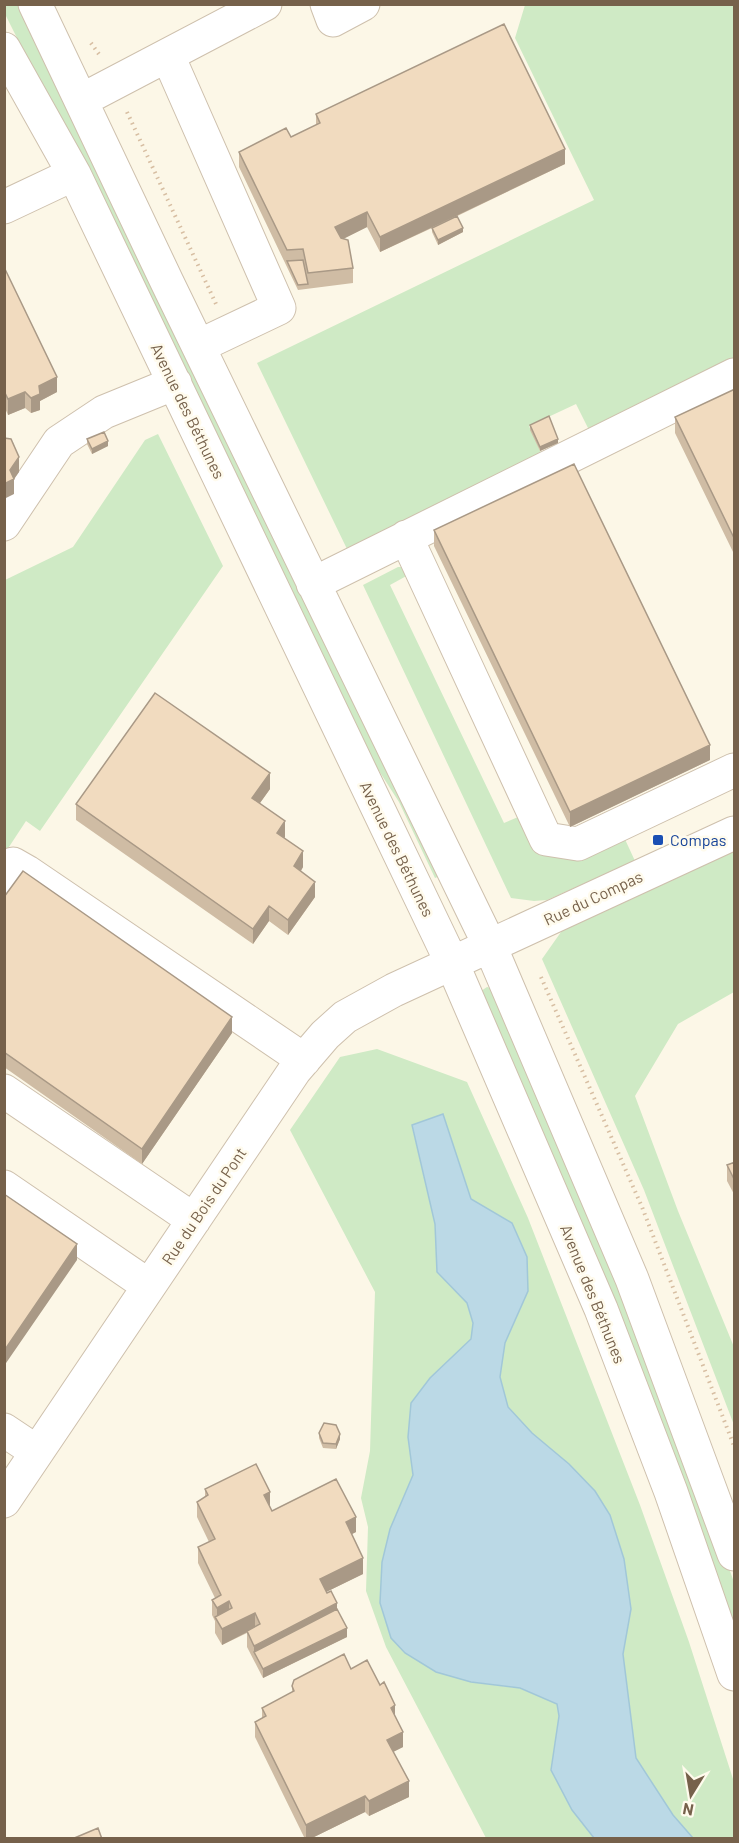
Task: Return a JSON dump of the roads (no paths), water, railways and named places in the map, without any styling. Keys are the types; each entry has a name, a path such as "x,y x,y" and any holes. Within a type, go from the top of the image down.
{"street":[{"path":"82,100 265,4"},
{"path":"327,4 333,20 363,4"},
{"path":"36,5 167,282 490,946 632,1279 735,1554"},
{"name":"Avenue des Béthunes","path":"4,49 74,174 452,963 601,1309 671,1492 735,1674"},
{"path":"168,56 279,308 200,346"},
{"path":"4,207 74,174"},
{"path":"313,584 735,375"},
{"path":"4,524 59,442 104,412 175,382"},
{"path":"406,537 546,838 578,844 735,770"},
{"name":"Rue du Compas","path":"452,963 735,833"},
{"path":"4,877 13,864 27,872 304,1060"},
{"name":"Rue du Bois du Pont","path":"4,1501 304,1060 325,1035 345,1017 383,995 452,963"},
{"path":"4,1091 194,1220"},
{"path":"4,1186 149,1286"},
{"path":"4,1430 38,1452"}],"water":[{"path":"443,1114 471,1199 512,1223 527,1257 528,1291 505,1343 500,1377 508,1407 532,1433 569,1464 595,1491 610,1515 624,1559 631,1609 623,1654 636,1758 673,1815 693,1838 594,1838 572,1810 551,1770 559,1716 557,1704 520,1688 471,1682 436,1672 405,1653 391,1638 380,1603 382,1562 390,1529 413,1475 408,1437 411,1403 430,1378 471,1339 473,1323 467,1303 437,1272 435,1224 412,1125"}],"place":[{"name":"Compas","path":"658,840"}]}
